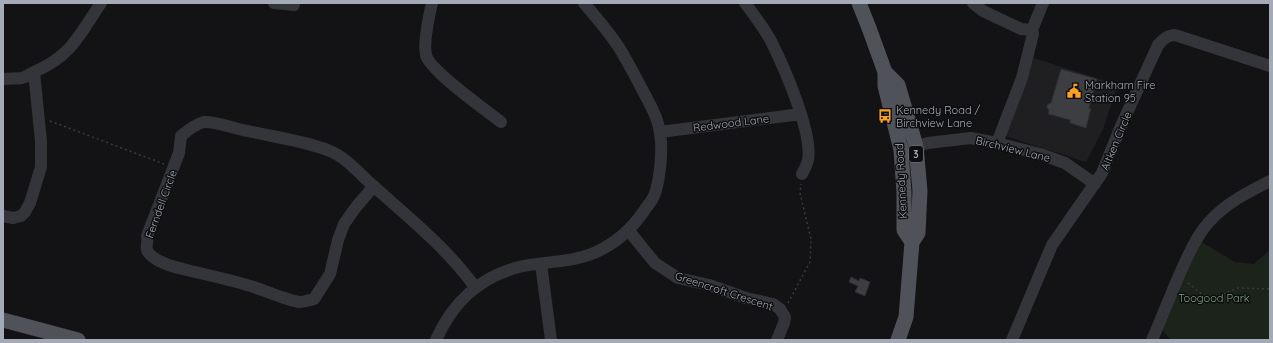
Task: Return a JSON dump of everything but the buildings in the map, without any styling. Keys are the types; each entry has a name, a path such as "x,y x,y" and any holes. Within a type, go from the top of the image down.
{"main road":[{"name":"Kennedy Road","path":"858,3 885,72 884,86 902,150 904,230 912,242"},
{"name":"Kennedy Road","path":"885,72 898,85 916,146 920,191 918,233 912,242 906,317 898,340"},
{"path":"3,320 78,340"}],"street":[{"path":"3,79 22,78 57,60 69,50 78,39 101,3"},
{"path":"274,3 294,5"},
{"path":"432,3 427,27 426,56 436,71 501,122"},
{"path":"436,340 441,328 453,310 475,287 487,279 519,267 578,258 594,253 629,231 653,197 657,187 662,146 655,115 618,46 584,3"},
{"path":"745,3 753,12 771,41 786,74 806,128 808,161 802,174"},
{"path":"973,3 983,11 1021,29 1032,30"},
{"path":"997,143 1022,78 1033,34 1032,30 1043,3"},
{"name":"Aitken Circle","path":"1012,340 1052,245 1102,173 1121,126 1158,45 1164,38 1174,35 1270,66"},
{"path":"3,216 13,218 21,216 25,212 30,203 41,167 41,141 34,72"},
{"name":"Redwood Lane","path":"660,132 801,114"},
{"name":"Ferndell Circle","path":"374,186 344,224 338,240 330,274 314,299 299,302 246,285 165,264 152,257 148,252 146,245 148,240 147,236 179,153 181,136 188,130 203,122 216,123 313,145 332,151 344,159 374,186 439,245 475,287"},
{"name":"Birchview Lane","path":"902,150 928,143 971,138 1040,154 1065,163 1095,184"},
{"path":"1152,340 1197,236 1209,221 1236,199 1270,181"},
{"name":"Greencroft Crescent","path":"629,231 655,264 678,278 709,285 746,298 773,304 780,309 785,317 777,340"},
{"path":"541,264 551,340"}],"path":[{"path":"38,116 174,167"},
{"path":"782,312 810,262 811,240 800,193 802,174"},
{"path":"1179,276 1203,295 1215,297 1238,288 1270,289"}],"shaded area":[{"path":"1028,56 1118,85 1103,129 1086,162 1002,135"}],"green space":[{"name":"Toogood Park","path":"1195,238 1235,262 1254,264 1270,250 1270,340 1171,340 1157,325"}],"place":[{"name":"Markham Fire Station 95","path":"1074,91"},
{"name":"Kennedy Road / Birchview Lane","path":"885,116"}]}
